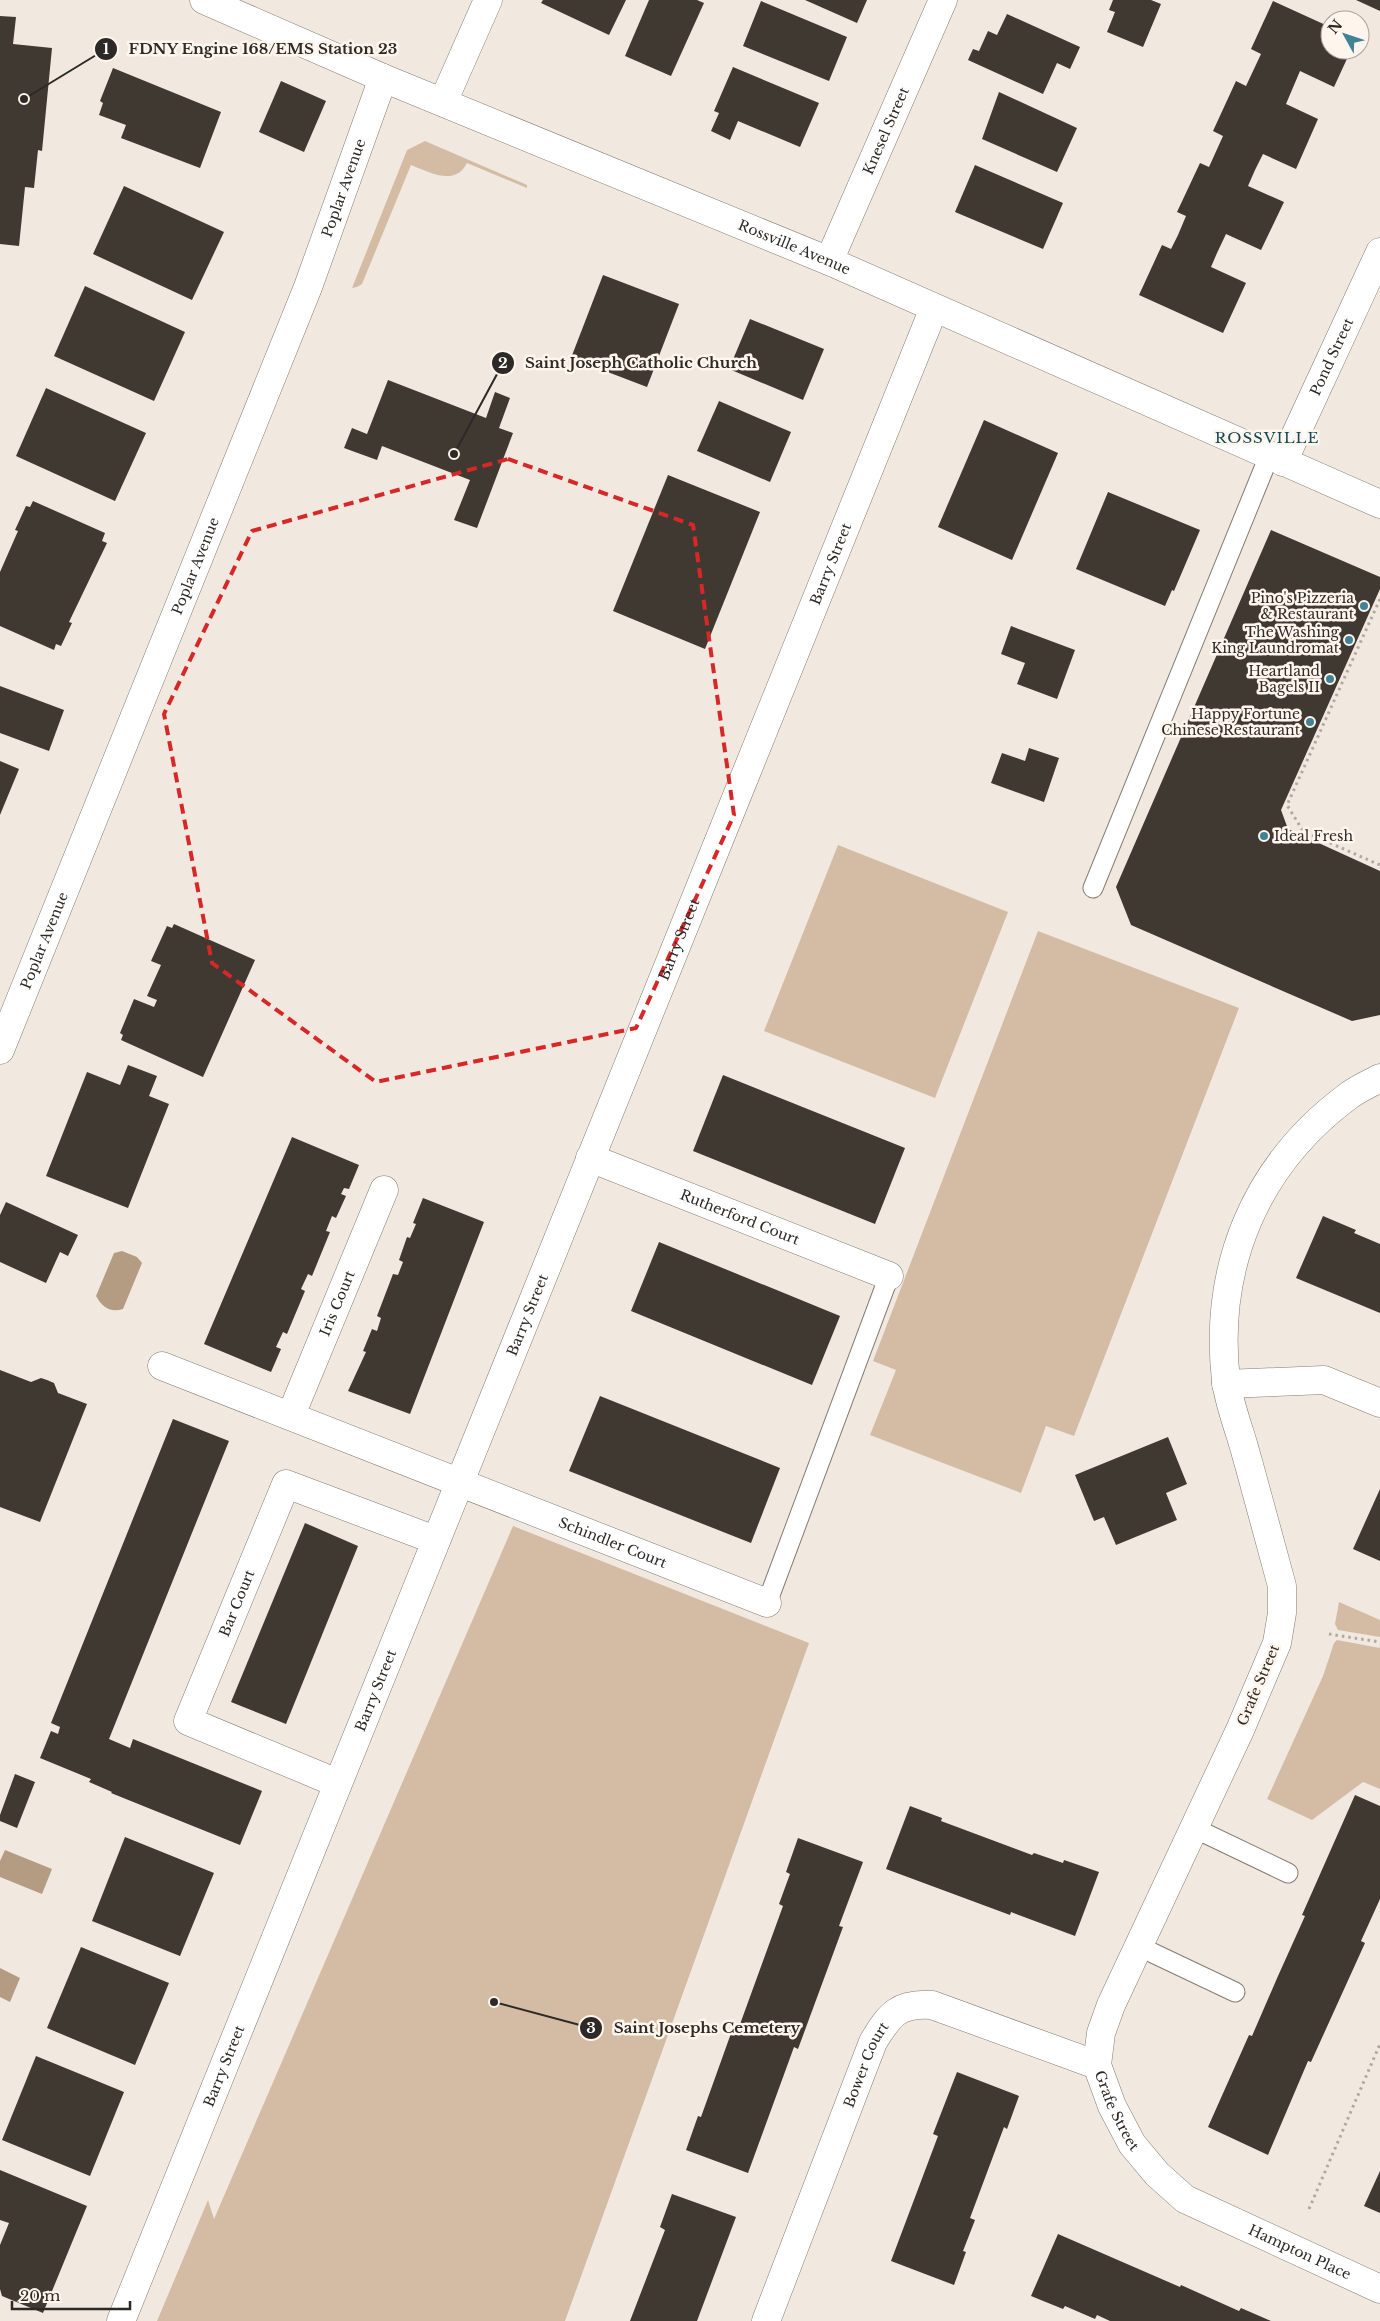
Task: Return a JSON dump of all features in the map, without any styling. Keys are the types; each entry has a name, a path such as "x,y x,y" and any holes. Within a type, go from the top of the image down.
{"street":[{"name":"Rossville Avenue","path":"204,0 383,78 829,261 1380,504"},
{"path":"443,102 488,0"},
{"name":"Knesel Street","path":"829,261 943,0"},
{"name":"Poplar Avenue","path":"0,1050 308,287 383,78"},
{"name":"Pond Street","path":"1276,459 1380,252"},
{"name":"Barry Street","path":"120,2321 934,308"},
{"name":"Grafe Street","path":"1222,2216 1185,2198 1156,2174 1132,2144 1112,2106 1097,2065 1101,2033 1107,2014 1240,1730 1277,1643 1282,1614 1282,1586 1226,1384 1223,1336 1226,1290 1239,1238 1255,1203 1282,1159 1313,1125 1348,1096 1380,1078"},
{"name":"Rutherford Court","path":"590,1158 889,1276"},
{"name":"Iris Court","path":"291,1415 384,1190"},
{"path":"162,1366 459,1482"},
{"path":"1226,1384 1324,1380 1380,1403"},
{"name":"Schindler Court","path":"459,1482 767,1603"},
{"name":"Bar Court","path":"337,1783 188,1721 286,1484 435,1540"},
{"name":"Bower Court","path":"766,2321 873,2042 895,2011 916,2004 932,2005 1097,2065"},
{"name":"Hampton Place","path":"1222,2216 1380,2288"}],"lane":[{"path":"1094,888 1276,459"},
{"path":"767,1603 889,1276"},
{"path":"1194,1828 1288,1873"},
{"path":"1138,1946 1235,1992"}],"path":[{"path":"1380,599 1288,805 1303,831 1380,865"},
{"path":"1329,1634 1380,1642"},
{"path":"1310,2209 1380,2044"}],"highlighted area":[{"path":"508,459 693,525 734,815 636,1028 376,1082 212,963 164,714 252,531"}],"shaded area":[{"path":"425,141 527,185 527,188 467,163 462,170 449,176 433,174 411,165 362,284 352,288 407,150"},
{"path":"838,845 1008,912 935,1098 764,1031"},
{"path":"1038,931 1239,1008 1074,1436 1046,1426 1021,1493 870,1435 896,1370 873,1361"},
{"path":"122,1251 137,1257 142,1263 123,1309 110,1310 96,1296 114,1253"},
{"path":"513,1526 809,1643 565,2321 157,2321 208,2200 214,2219"},
{"path":"1339,1602 1380,1620 1380,1637 1338,1630 1335,1624"},
{"path":"1337,1640 1380,1648 1380,1789 1363,1782 1312,1820 1267,1799 1323,1676 1334,1643"},
{"path":"5,1850 52,1869 42,1894 0,1877 0,1861"},
{"path":"0,1968 20,1978 10,2002 0,1997"}],"building":[{"path":"543,0 626,0 609,35 541,3"},
{"path":"649,0 697,0 704,3 671,76 625,56"},
{"path":"805,0 867,0 857,23"},
{"path":"1113,0 1151,0 1161,4 1143,47 1107,32 1115,12 1109,10"},
{"path":"1356,0 1380,0 1380,11"},
{"path":"761,1 847,37 829,81 743,46"},
{"path":"1273,1 1320,22 1320,60 1346,60 1334,87 1300,71 1286,104 1318,119 1296,169 1263,154 1255,170 1248,186 1284,202 1261,250 1226,234 1217,253 1211,267 1246,283 1223,333 1139,295 1162,245 1171,249 1178,235 1186,216 1177,212 1200,163 1209,167 1223,136 1213,131 1236,81 1246,86 1261,54 1251,49"},
{"path":"1007,14 1080,47 1070,69 1057,63 1043,94 968,60 973,49 979,51 988,31 997,35"},
{"path":"0,16 16,17 13,44 52,48 42,151 38,150 34,188 25,187 19,246 0,244"},
{"path":"733,67 819,103 800,147 738,121 730,140 711,131 719,113 714,111"},
{"path":"113,68 221,112 200,168 121,138 126,125 99,115 103,103 100,101"},
{"path":"281,81 326,101 304,152 259,132"},
{"path":"999,92 1077,128 1057,172 982,139"},
{"path":"975,165 1063,203 1043,249 955,212"},
{"path":"124,186 224,232 192,300 93,254"},
{"path":"603,275 679,304 647,387 571,358"},
{"path":"85,286 185,332 154,401 54,356"},
{"path":"750,319 824,349 803,400 729,369"},
{"path":"388,380 486,418 495,392 510,398 499,428 513,433 477,528 454,520 470,480 382,446 377,460 344,448 352,428 367,434"},
{"path":"46,388 146,433 115,501 16,456"},
{"path":"719,401 791,432 770,482 697,451"},
{"path":"984,420 1058,453 1012,560 938,527"},
{"path":"668,475 760,512 705,649 613,611"},
{"path":"1108,492 1200,530 1174,591 1172,590 1165,606 1076,569"},
{"path":"33,501 105,533 102,541 107,543 69,622 72,623 61,646 56,644 54,650 0,626 0,572 18,531 15,530 26,506 30,507"},
{"path":"1271,530 1380,577 1380,589 1281,810 1288,829 1380,871 1380,1015 1352,1021 1131,925 1116,887"},
{"path":"1011,626 1075,650 1057,699 1017,684 1025,663 1001,654"},
{"path":"0,686 64,710 49,751 0,733"},
{"path":"1029,748 1059,758 1044,802 991,783 1002,753 1025,761"},
{"path":"0,761 19,769 0,815"},
{"path":"174,924 255,960 203,1077 121,1040 123,1035 120,1033 134,999 154,1007 157,1000 147,996 161,965 151,961 167,926 172,928"},
{"path":"128,1065 157,1076 149,1096 169,1104 128,1208 46,1176 87,1072 120,1085"},
{"path":"723,1075 905,1148 875,1224 693,1151"},
{"path":"292,1137 359,1165 349,1189 344,1188 341,1194 346,1196 336,1218 332,1216 326,1231 330,1232 312,1276 308,1274 301,1289 305,1291 287,1334 283,1332 276,1347 281,1349 271,1372 204,1344"},
{"path":"423,1198 484,1222 410,1414 348,1391 366,1352 363,1351 372,1329 377,1331 381,1318 377,1316 393,1274 398,1275 403,1262 399,1260 407,1237 410,1238 416,1224 413,1223"},
{"path":"6,1202 78,1235 68,1256 60,1252 46,1283 0,1262 0,1215"},
{"path":"1323,1216 1356,1230 1354,1233 1380,1244 1380,1313 1296,1278"},
{"path":"659,1242 840,1316 812,1385 631,1311"},
{"path":"0,1370 31,1382 41,1378 47,1380 54,1383 58,1393 87,1404 40,1522 0,1507"},
{"path":"600,1396 780,1468 751,1543 569,1471"},
{"path":"173,1419 229,1441 109,1739 130,1748 133,1739 262,1791 240,1845 111,1793 89,1782 91,1779 40,1758 51,1731 58,1734 60,1727 51,1723"},
{"path":"1168,1437 1187,1484 1166,1493 1177,1520 1116,1545 1104,1517 1094,1521 1075,1475"},
{"path":"1380,1489 1380,1561 1353,1549"},
{"path":"305,1523 358,1546 286,1724 231,1702"},
{"path":"15,1774 35,1782 17,1828 0,1821 0,1815"},
{"path":"1355,1795 1380,1806 1380,1899 1361,1941 1365,1943 1311,2062 1308,2061 1268,2155 1208,2127 1249,2035 1252,2036 1305,1916 1302,1915"},
{"path":"910,1806 942,1818 941,1821 1032,1855 1034,1853 1063,1863 1064,1860 1099,1872 1075,1936 1011,1912 1010,1915 886,1869"},
{"path":"125,1837 214,1873 180,1956 92,1921"},
{"path":"798,1838 863,1862 839,1926 843,1927 798,2049 794,2047 748,2173 686,2150 698,2116 701,2117 734,2025 739,2027 783,1906 779,1904 790,1874 786,1872"},
{"path":"81,1947 169,1983 135,2065 47,2028"},
{"path":"36,2056 124,2092 90,2176 2,2140"},
{"path":"957,2072 1019,2096 1007,2129 1004,2127 970,2218 975,2220 963,2251 966,2252 954,2285 891,2261 938,2136 933,2134"},
{"path":"0,2170 87,2206 43,2313 2,2296 0,2289 0,2245 9,2223 0,2220"},
{"path":"1380,2171 1380,2213 1364,2206"},
{"path":"672,2194 736,2217 697,2321 630,2321 665,2230 660,2227"},
{"path":"1058,2234 1180,2287 1181,2285 1239,2311 1241,2308 1271,2321 1110,2321 1097,2315 1095,2319 1065,2306 1063,2309 1031,2296"}],"place":[{"name":"FDNY Engine 168/EMS Station 23","path":"24,99"},
{"name":"Saint Joseph Catholic Church","path":"454,454"},
{"name":"Pino's Pizzeria & Restaurant","path":"1364,606"},
{"name":"The Washing King Laundromat","path":"1349,640"},
{"name":"Heartland Bagels II","path":"1330,679"},
{"name":"Happy Fortune Chinese Restaurant","path":"1310,722"},
{"name":"Ideal Fresh","path":"1264,836"},
{"name":"Saint Josephs Cemetery","path":"494,2002"}],"district":[{"name":"ROSSVILLE","path":"1267,437"}]}
